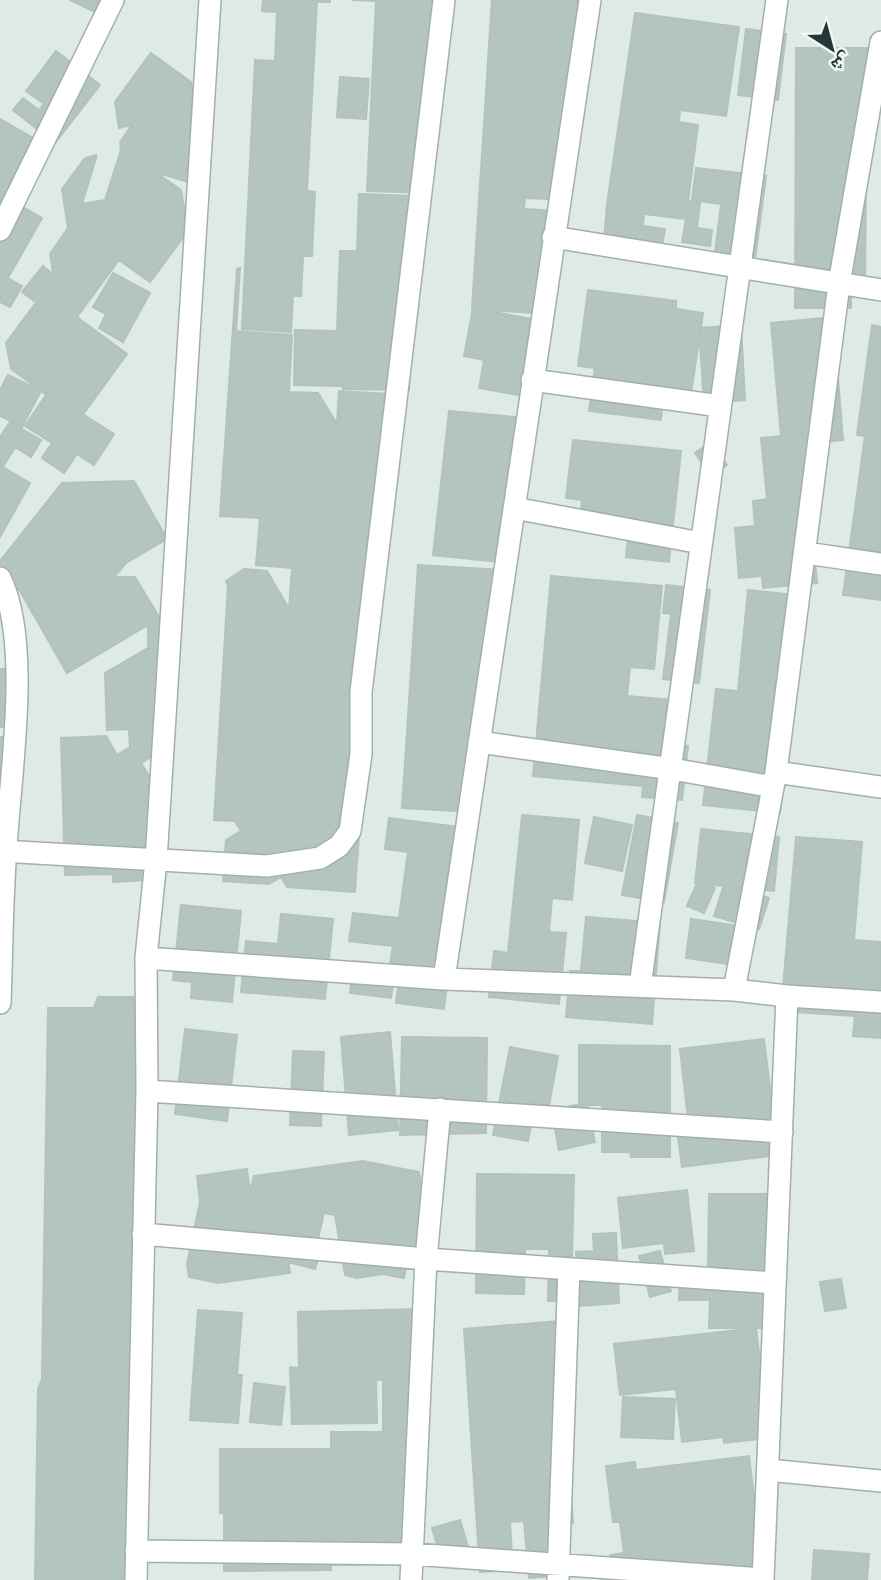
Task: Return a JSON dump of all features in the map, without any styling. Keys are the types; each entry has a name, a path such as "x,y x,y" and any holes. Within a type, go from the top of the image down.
{"street":[{"path":"0,230 113,0"},
{"path":"136,1580 147,1091 146,958 156,860 210,0"},
{"path":"3,851 267,866 320,858 339,846 350,831 361,754 361,692 444,0"},
{"path":"444,979 590,0"},
{"path":"640,986 777,0"},
{"path":"734,990 775,780 839,284 881,42"},
{"path":"554,237 881,290"},
{"path":"532,380 720,406"},
{"path":"513,508 701,543"},
{"path":"806,553 881,564"},
{"path":"0,578 14,621 17,695 3,851 0,1003"},
{"path":"479,742 672,769 775,780 881,787"},
{"path":"146,958 444,979 734,990 881,1002"},
{"path":"136,1551 413,1554 559,1573 763,1580 787,996"},
{"path":"147,1091 782,1132"},
{"path":"411,1580 426,1259 440,1109"},
{"path":"143,1234 426,1259 775,1283"},
{"path":"559,1573 569,1269"},
{"path":"768,1470 881,1481"}],"building":[{"path":"70,0 106,0 99,14"},
{"path":"263,0 330,0 317,2 307,191 315,192 312,256 303,256 301,296 293,296 291,332 242,329 255,60 275,61 277,12 262,11"},
{"path":"352,0 440,0 431,193 367,191 376,1"},
{"path":"492,0 581,0 568,200 525,198 524,209 557,211 550,314 472,309"},
{"path":"635,13 739,27 726,116 680,110 679,122 698,125 688,201 700,203 697,228 712,230 710,246 682,242 686,219 644,214 643,226 665,229 661,250 604,241"},
{"path":"746,29 786,34 778,100 738,95"},
{"path":"796,48 867,48 865,290 851,290 851,308 795,308"},
{"path":"56,51 100,85 55,143 13,110 23,98 39,110 44,104 26,91"},
{"path":"151,53 191,82 208,182 195,184 155,172 181,190 188,231 150,282 119,260 77,317 127,354 84,413 69,403 48,396 11,369 6,343 54,278 50,254 68,228 62,189 85,158 96,155 82,204 105,200 121,150 120,142 132,125 119,128 115,102"},
{"path":"340,77 369,79 366,119 337,117"},
{"path":"0,119 37,140 4,196 42,218 8,278 22,286 10,307 0,302"},
{"path":"696,168 766,176 753,275 713,270 721,204 692,200"},
{"path":"359,194 414,196 409,390 294,385 295,330 337,331 340,251 357,251"},
{"path":"43,266 55,276 34,301 22,292"},
{"path":"240,268 236,331 292,335 289,392 318,393 337,424 339,391 389,394 355,892 287,887 281,877 269,884 223,881 226,840 241,831 235,821 214,820 228,585 226,581 244,569 267,571 289,609 292,568 256,565 260,518 220,516 237,269"},
{"path":"113,273 150,293 123,342 99,328 106,314 93,307"},
{"path":"588,290 676,301 676,309 703,313 690,401 663,398 661,420 589,411 595,368 578,366"},
{"path":"473,308 553,323 546,364 530,397 479,388 484,360 464,356"},
{"path":"833,317 843,440 809,443 806,464 817,583 763,588 762,576 739,578 735,528 755,526 753,501 767,499 761,438 781,436 771,323"},
{"path":"741,325 745,400 704,403 699,328"},
{"path":"872,325 881,327 881,600 843,595 865,436 857,435"},
{"path":"8,375 41,391 22,427 0,416 0,390"},
{"path":"48,392 114,434 94,465 77,454 64,473 42,458 52,443 25,426"},
{"path":"449,411 525,418 509,563 433,555"},
{"path":"10,422 41,440 31,457 0,437"},
{"path":"0,438 15,447 3,467 30,483 0,537"},
{"path":"573,440 681,451 669,562 626,557 628,535 579,530 582,500 566,498"},
{"path":"711,442 727,465 711,476 695,453"},
{"path":"134,481 167,539 126,563 114,577 135,577 165,627 168,747 141,763 149,776 166,775 168,854 147,880 113,882 113,874 65,875 61,738 106,736 117,755 130,747 129,729 107,730 105,673 148,648 148,625 67,673 20,591 0,575 0,561 62,483"},
{"path":"418,565 503,570 475,812 402,808"},
{"path":"551,576 662,586 654,669 630,667 627,696 684,701 679,745 688,746 682,800 642,797 643,786 533,776"},
{"path":"666,585 710,590 699,683 663,679 671,614 663,613"},
{"path":"748,590 806,596 780,813 703,805 716,689 738,691"},
{"path":"15,668 19,726 0,727 0,669"},
{"path":"0,737 3,737 9,866 0,866"},
{"path":"522,815 579,820 572,900 552,898 549,932 566,933 559,1004 489,997 494,951 508,953"},
{"path":"637,815 678,823 664,902 622,895"},
{"path":"594,817 632,825 622,871 585,863"},
{"path":"389,818 467,828 444,1009 396,1003 401,965 390,964 393,946 349,941 353,913 399,918 408,852 385,849"},
{"path":"701,829 779,837 774,891 695,883"},
{"path":"796,837 862,842 854,940 881,942 881,1038 853,1036 855,1016 781,1011"},
{"path":"698,881 715,888 704,913 687,906"},
{"path":"724,885 769,898 759,929 714,916"},
{"path":"181,905 241,911 232,1002 191,998 192,982 173,980"},
{"path":"281,914 333,919 325,999 241,992 246,941 278,944"},
{"path":"586,917 660,923 652,1024 566,1017 570,971 581,971"},
{"path":"691,919 753,928 748,967 686,958"},
{"path":"354,961 395,966 391,998 350,993"},
{"path":"98,997 145,997 137,1580 35,1580 38,1389 42,1379 48,1008 94,1008"},
{"path":"185,1029 237,1035 227,1121 175,1114"},
{"path":"390,1032 398,1130 349,1135 341,1037"},
{"path":"402,1037 487,1038 486,1133 400,1135"},
{"path":"764,1039 778,1155 682,1167 676,1121 688,1119 680,1049"},
{"path":"579,1045 670,1046 670,1157 631,1157 630,1152 602,1152 602,1105 579,1105"},
{"path":"510,1047 558,1056 549,1106 535,1103 528,1141 493,1135"},
{"path":"293,1051 324,1052 321,1126 290,1125"},
{"path":"587,1103 595,1142 559,1150 551,1110"},
{"path":"363,1161 419,1172 433,1273 406,1268 404,1278 383,1274 357,1278 345,1275 335,1215 324,1213 318,1239 297,1234 285,1236 290,1273 218,1283 189,1277 187,1264 200,1202 197,1176 247,1169 250,1192 254,1176"},
{"path":"477,1174 574,1175 571,1301 548,1301 549,1249 525,1249 524,1294 476,1293"},
{"path":"687,1190 694,1251 665,1254 664,1243 623,1248 618,1198"},
{"path":"709,1194 775,1194 773,1328 709,1328 710,1300 679,1300 680,1270 708,1270"},
{"path":"616,1233 619,1303 579,1306 576,1252 594,1251 593,1234"},
{"path":"295,1236 323,1244 315,1269 288,1262"},
{"path":"660,1251 671,1291 650,1297 639,1256"},
{"path":"841,1279 846,1308 825,1311 820,1282"},
{"path":"420,1309 422,1430 383,1431 383,1380 376,1380 377,1423 292,1424 290,1367 299,1368 298,1312"},
{"path":"198,1310 242,1313 237,1375 242,1375 238,1423 190,1420"},
{"path":"559,1321 573,1523 552,1525 555,1576 529,1578 524,1521 510,1522 513,1570 480,1572 464,1329"},
{"path":"756,1328 769,1438 724,1443 723,1437 682,1442 676,1389 620,1395 614,1344"},
{"path":"254,1383 285,1387 281,1425 250,1422"},
{"path":"623,1397 675,1399 673,1439 621,1437"},
{"path":"331,1432 416,1432 416,1564 331,1565 331,1570 224,1571 220,1449 331,1449"},
{"path":"749,1456 764,1576 613,1580 610,1555 624,1553 620,1522 613,1522 606,1466 635,1462 636,1470"},
{"path":"460,1520 471,1557 444,1566 432,1528"},
{"path":"814,1550 869,1554 867,1580 812,1580"}]}
